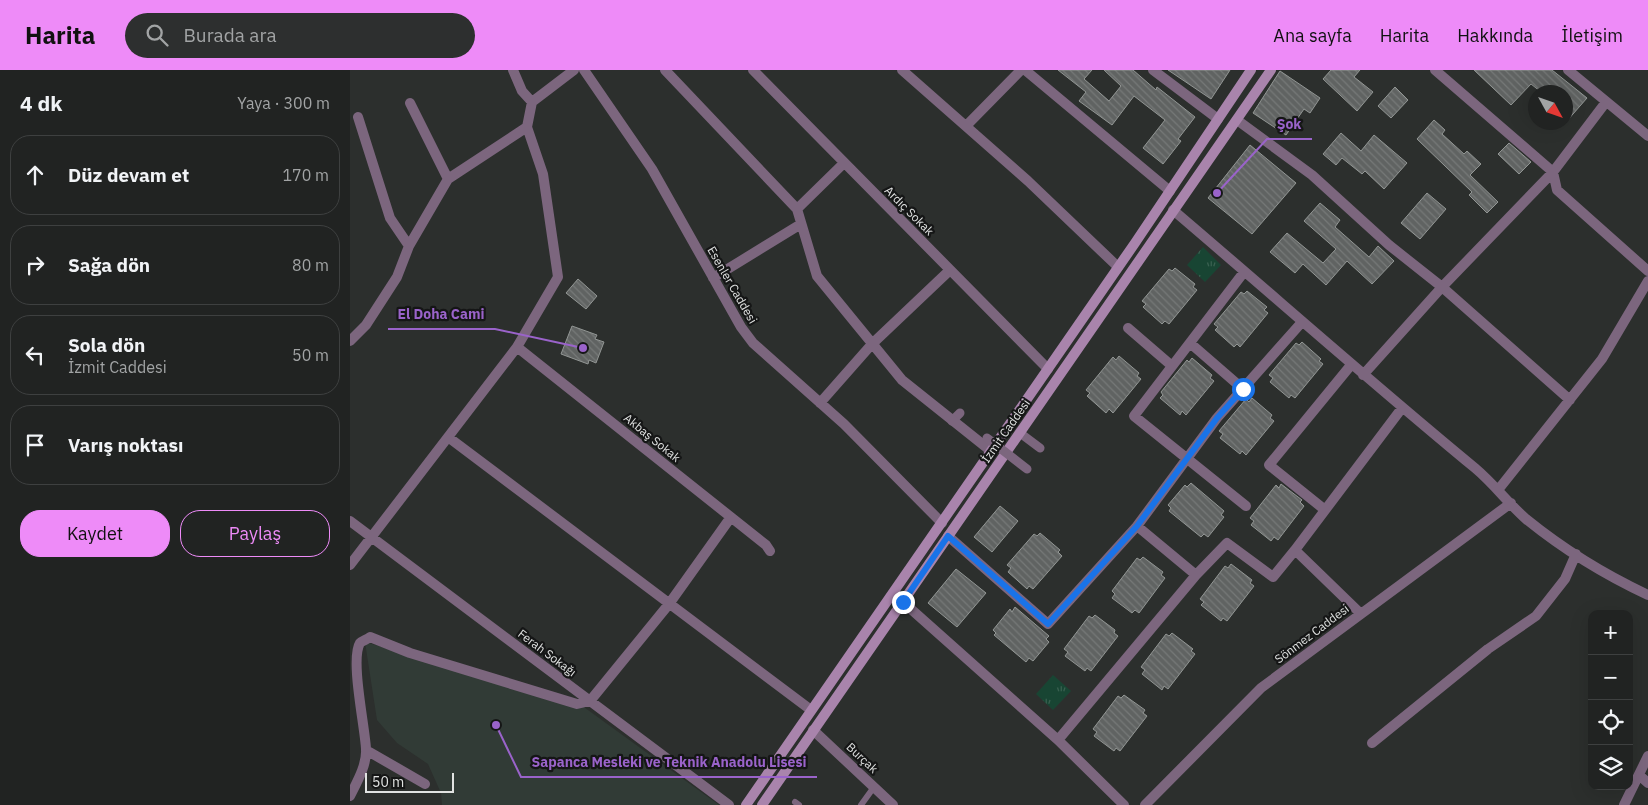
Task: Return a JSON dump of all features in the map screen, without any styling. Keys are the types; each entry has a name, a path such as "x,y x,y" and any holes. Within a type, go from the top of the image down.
{"main road":[{"name":"İzmit Caddesi","path":"746,805 1048,369 1251,70"},
{"name":"İzmit Caddesi","path":"762,805 1271,70"}],"street":[{"path":"513,70 522,91 532,102"},
{"path":"350,565 517,346 558,277 543,174 527,127 532,102 574,70"},
{"name":"Esenler Caddesi","path":"584,70 652,169 740,327 753,343 820,403 942,523"},
{"path":"665,70 797,209 817,276 902,380 991,451"},
{"name":"Ardıç Sokak","path":"753,70 1048,369"},
{"path":"902,70 1028,181 1118,267"},
{"path":"966,126 1021,70"},
{"path":"1025,70 1170,190"},
{"path":"1153,70 1218,119"},
{"path":"1435,70 1448,74 1553,172 1557,190 1648,271"},
{"path":"1568,70 1648,136"},
{"path":"1363,375 1442,287 1553,172 1606,102"},
{"path":"410,103 448,179"},
{"path":"358,117 390,218 409,246"},
{"path":"1237,120 1312,175 1389,245 1442,287 1570,400"},
{"path":"350,341 366,325 397,277 409,246 448,179 527,127"},
{"path":"797,209 844,163"},
{"path":"1173,210 1498,490 1526,518 1613,578 1648,595"},
{"path":"713,278 801,224"},
{"path":"820,403 872,344 950,270"},
{"path":"1244,272 1134,416 1246,506"},
{"path":"1498,490 1602,359 1648,282"},
{"path":"948,536 1048,624 1137,526 1217,418 1302,322"},
{"path":"1128,328 1172,366"},
{"path":"1190,343 1243,389"},
{"name":"Akbaş Sokak","path":"517,346 731,517 770,551"},
{"path":"1325,510 1269,464 1351,365"},
{"path":"1058,740 1196,576 1227,543 1273,577 1402,408"},
{"path":"952,421 960,413"},
{"path":"1020,433 1040,448"},
{"path":"448,437 811,710"},
{"path":"987,438 1027,469"},
{"name":"Sönmez Caddesi","path":"1145,805 1261,688 1511,503"},
{"path":"350,796 364,765 366,750 355,657 360,643 370,637 410,653 577,704 590,701 669,604 731,517"},
{"name":"Ferah Sokağı","path":"350,521 729,805"},
{"path":"1137,526 1196,576"},
{"path":"1294,550 1360,613"},
{"path":"1372,743 1488,649 1536,616 1565,579 1576,554"},
{"path":"903,602 1058,740 1124,805"},
{"name":"Burçak","path":"813,730 893,805"},
{"path":"366,750 425,784"},
{"path":"1624,805 1648,756"},
{"path":"1639,775 1648,783"}],"lane":[{"path":"861,805 874,787"}],"shaded area":[{"path":"365,642 581,705 719,805 442,805 441,793 428,764 397,743 377,720"}],"green space":[{"path":"1203,247 1221,265 1205,282 1187,265"},
{"path":"1053,675 1071,691 1053,710 1036,694"}],"building":[{"path":"1058,70 1092,70 1084,79 1109,101 1121,86 1104,70 1133,70 1156,90 1157,87 1195,117 1178,139 1181,141 1163,164 1143,148 1165,120 1134,96 1112,125 1079,101 1086,92"},
{"path":"1168,70 1230,70 1211,99"},
{"path":"1331,70 1360,70 1354,77 1373,92 1357,111 1323,79"},
{"path":"1474,70 1552,70 1571,85 1528,85 1511,105"},
{"path":"1280,71 1320,98 1310,113 1304,109 1286,135 1253,113"},
{"path":"1395,87 1408,100 1391,118 1378,106"},
{"path":"1573,87 1587,98 1573,114"},
{"path":"1434,120 1445,130 1442,134 1464,154 1467,151 1481,164 1470,175 1498,202 1487,213 1469,195 1472,192 1417,139"},
{"path":"1341,133 1361,151 1374,135 1407,163 1384,189 1365,171 1362,174 1342,158 1336,165 1323,154"},
{"path":"1509,143 1531,162 1519,174 1498,154"},
{"path":"1250,145 1296,183 1252,234 1208,198"},
{"path":"1427,193 1446,209 1420,239 1401,223"},
{"path":"1320,203 1340,220 1335,227 1369,257 1378,246 1394,261 1372,284 1347,261 1326,285 1303,264 1295,273 1270,252 1287,233 1323,263 1336,249 1304,221"},
{"path":"1175,268 1195,284 1193,287 1197,290 1169,324 1165,321 1162,324 1143,307 1146,304 1142,301 1169,269 1172,271"},
{"path":"578,279 597,296 586,309 566,293"},
{"path":"1247,291 1267,307 1264,310 1268,313 1240,347 1237,344 1234,347 1215,330 1218,327 1214,324 1241,292 1244,294"},
{"path":"572,326 597,335 595,339 604,342 596,363 589,360 588,364 561,354"},
{"path":"1302,342 1321,359 1319,361 1323,364 1295,398 1291,395 1289,398 1270,382 1273,378 1269,375 1296,343 1299,345"},
{"path":"1119,356 1139,373 1137,376 1141,379 1113,413 1109,409 1106,413 1087,396 1090,393 1086,390 1113,357 1116,360"},
{"path":"1192,358 1212,375 1210,378 1214,381 1186,415 1182,411 1180,415 1160,398 1163,395 1161,392 1187,360 1189,362"},
{"path":"1252,398 1272,415 1270,418 1274,421 1246,455 1242,451 1240,454 1220,438 1223,434 1219,431 1246,399 1249,402"},
{"path":"1191,483 1224,511 1221,515 1224,517 1208,537 1204,534 1201,537 1169,511 1171,508 1168,505 1185,485 1187,487"},
{"path":"1281,484 1302,500 1300,502 1304,506 1278,540 1274,537 1271,541 1251,525 1254,521 1250,518 1276,485 1279,488"},
{"path":"1000,506 1018,521 992,552 974,537"},
{"path":"1040,533 1060,550 1058,552 1062,556 1033,589 1029,586 1027,589 1008,572 1011,568 1007,565 1034,534 1037,536"},
{"path":"1143,557 1163,572 1161,575 1165,578 1139,613 1135,610 1132,613 1112,598 1115,594 1112,591 1137,558 1140,560"},
{"path":"1231,564 1252,580 1250,583 1254,586 1227,621 1223,618 1221,621 1201,605 1204,602 1200,599 1225,566 1228,568"},
{"path":"956,569 986,593 957,627 928,603"},
{"path":"1015,607 1049,636 1046,639 1049,642 1033,661 1029,658 1026,662 994,635 996,633 993,630 1010,609 1012,612"},
{"path":"1095,615 1115,630 1114,633 1118,636 1091,671 1087,668 1085,671 1065,656 1068,652 1064,649 1089,616 1092,618"},
{"path":"1172,633 1193,649 1191,651 1195,654 1168,689 1164,686 1162,690 1142,674 1145,670 1141,667 1166,634 1169,636"},
{"path":"1124,695 1145,710 1143,713 1147,716 1120,751 1116,748 1114,751 1094,736 1097,732 1093,729 1118,696 1121,698"}],"place":[{"name":"Şok","path":"1217,193"},
{"name":"El Doha Cami","path":"583,348"},
{"name":"Sapanca Mesleki ve Teknik Anadolu Lisesi","path":"496,725"}],"route":[{"path":"903,602 948,536 1048,624 1137,526 1217,418 1243,389"}]}
